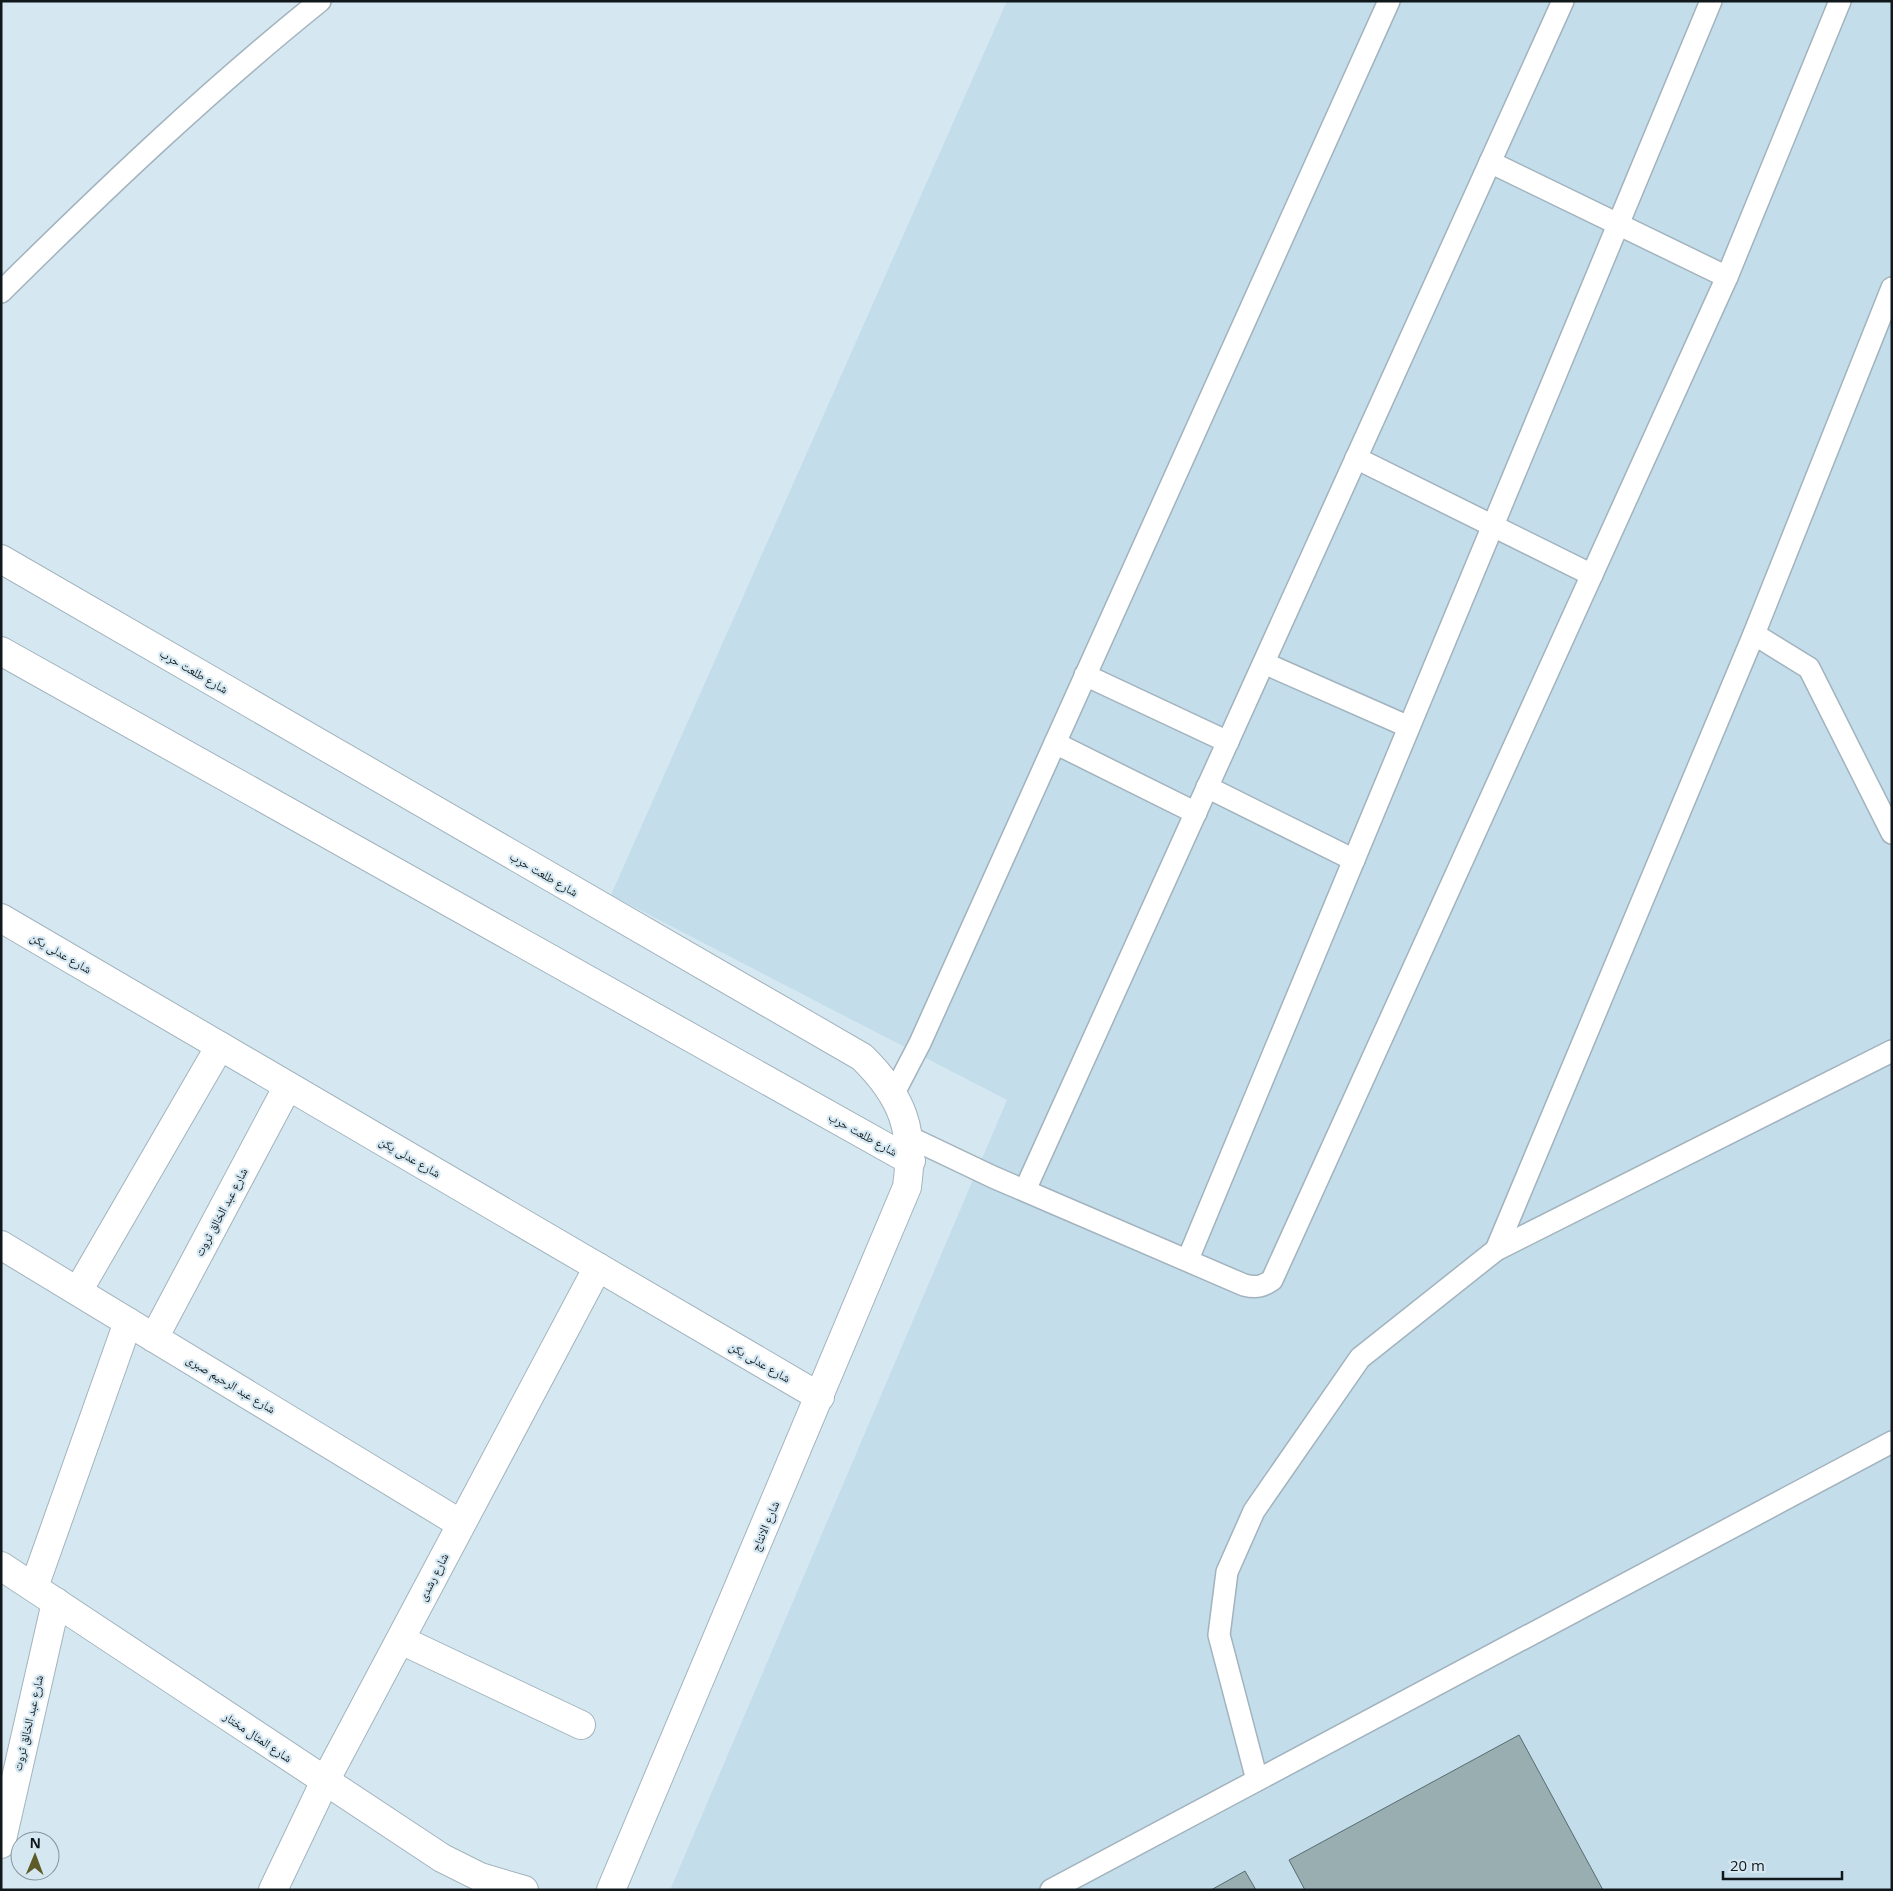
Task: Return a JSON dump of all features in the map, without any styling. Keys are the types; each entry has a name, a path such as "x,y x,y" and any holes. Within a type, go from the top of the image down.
{"street":[{"name":"شارع طلعت حرب","path":"5,569 862,1057 894,1093 904,1114 910,1149"},
{"name":"شارع طلعت حرب","path":"1,652 910,1149"},
{"name":"شارع عدلى يكن","path":"1,918 820,1397"},
{"path":"78,1291 220,1046"},
{"name":"شارع عبد الخالق ثروت","path":"154,1338 288,1086"},
{"name":"شارع الانتاج","path":"610,1890 820,1397 907,1187 910,1149"},
{"name":"شارع عبد الرحيم صبرى","path":"1,1245 461,1524"},
{"name":"شارع رشدى","path":"273,1890 325,1781 598,1267"},
{"path":"34,1587 128,1322"},
{"name":"شارع المثال مختار","path":"1,1566 442,1858 480,1878 524,1890"},
{"name":"شارع عبد الخالق ثروت","path":"1,1844 56,1602"},
{"path":"401,1640 581,1725"}],"lane":[{"path":"1,292 88,206 191,111 320,1"},
{"path":"894,1093 920,1043 1390,1"},
{"path":"1024,1190 1563,1"},
{"path":"1188,1259 1711,1"},
{"path":"910,1149 1024,1190 1254,1287 1264,1286 1272,1280 1727,277 1840,1"},
{"path":"1490,162 1727,277"},
{"path":"1496,1250 1754,634 1892,288"},
{"path":"1356,458 1592,575"},
{"path":"1754,634 1809,668 1892,833"},
{"path":"1264,663 1409,727"},
{"path":"1085,675 1228,742"},
{"path":"1055,743 1196,813"},
{"path":"1207,787 1354,860"},
{"path":"1257,1780 1219,1636 1227,1572 1254,1511 1360,1358 1496,1250 1892,1051"},
{"path":"1051,1890 1892,1442"}],"shaded area":[{"path":"1007,1 1892,1 1892,1890 670,1890 1007,1100 611,895"}],"building":[{"path":"1519,1735 1603,1890 1305,1890 1289,1860"},
{"path":"1245,1871 1256,1890 1211,1890"}]}
